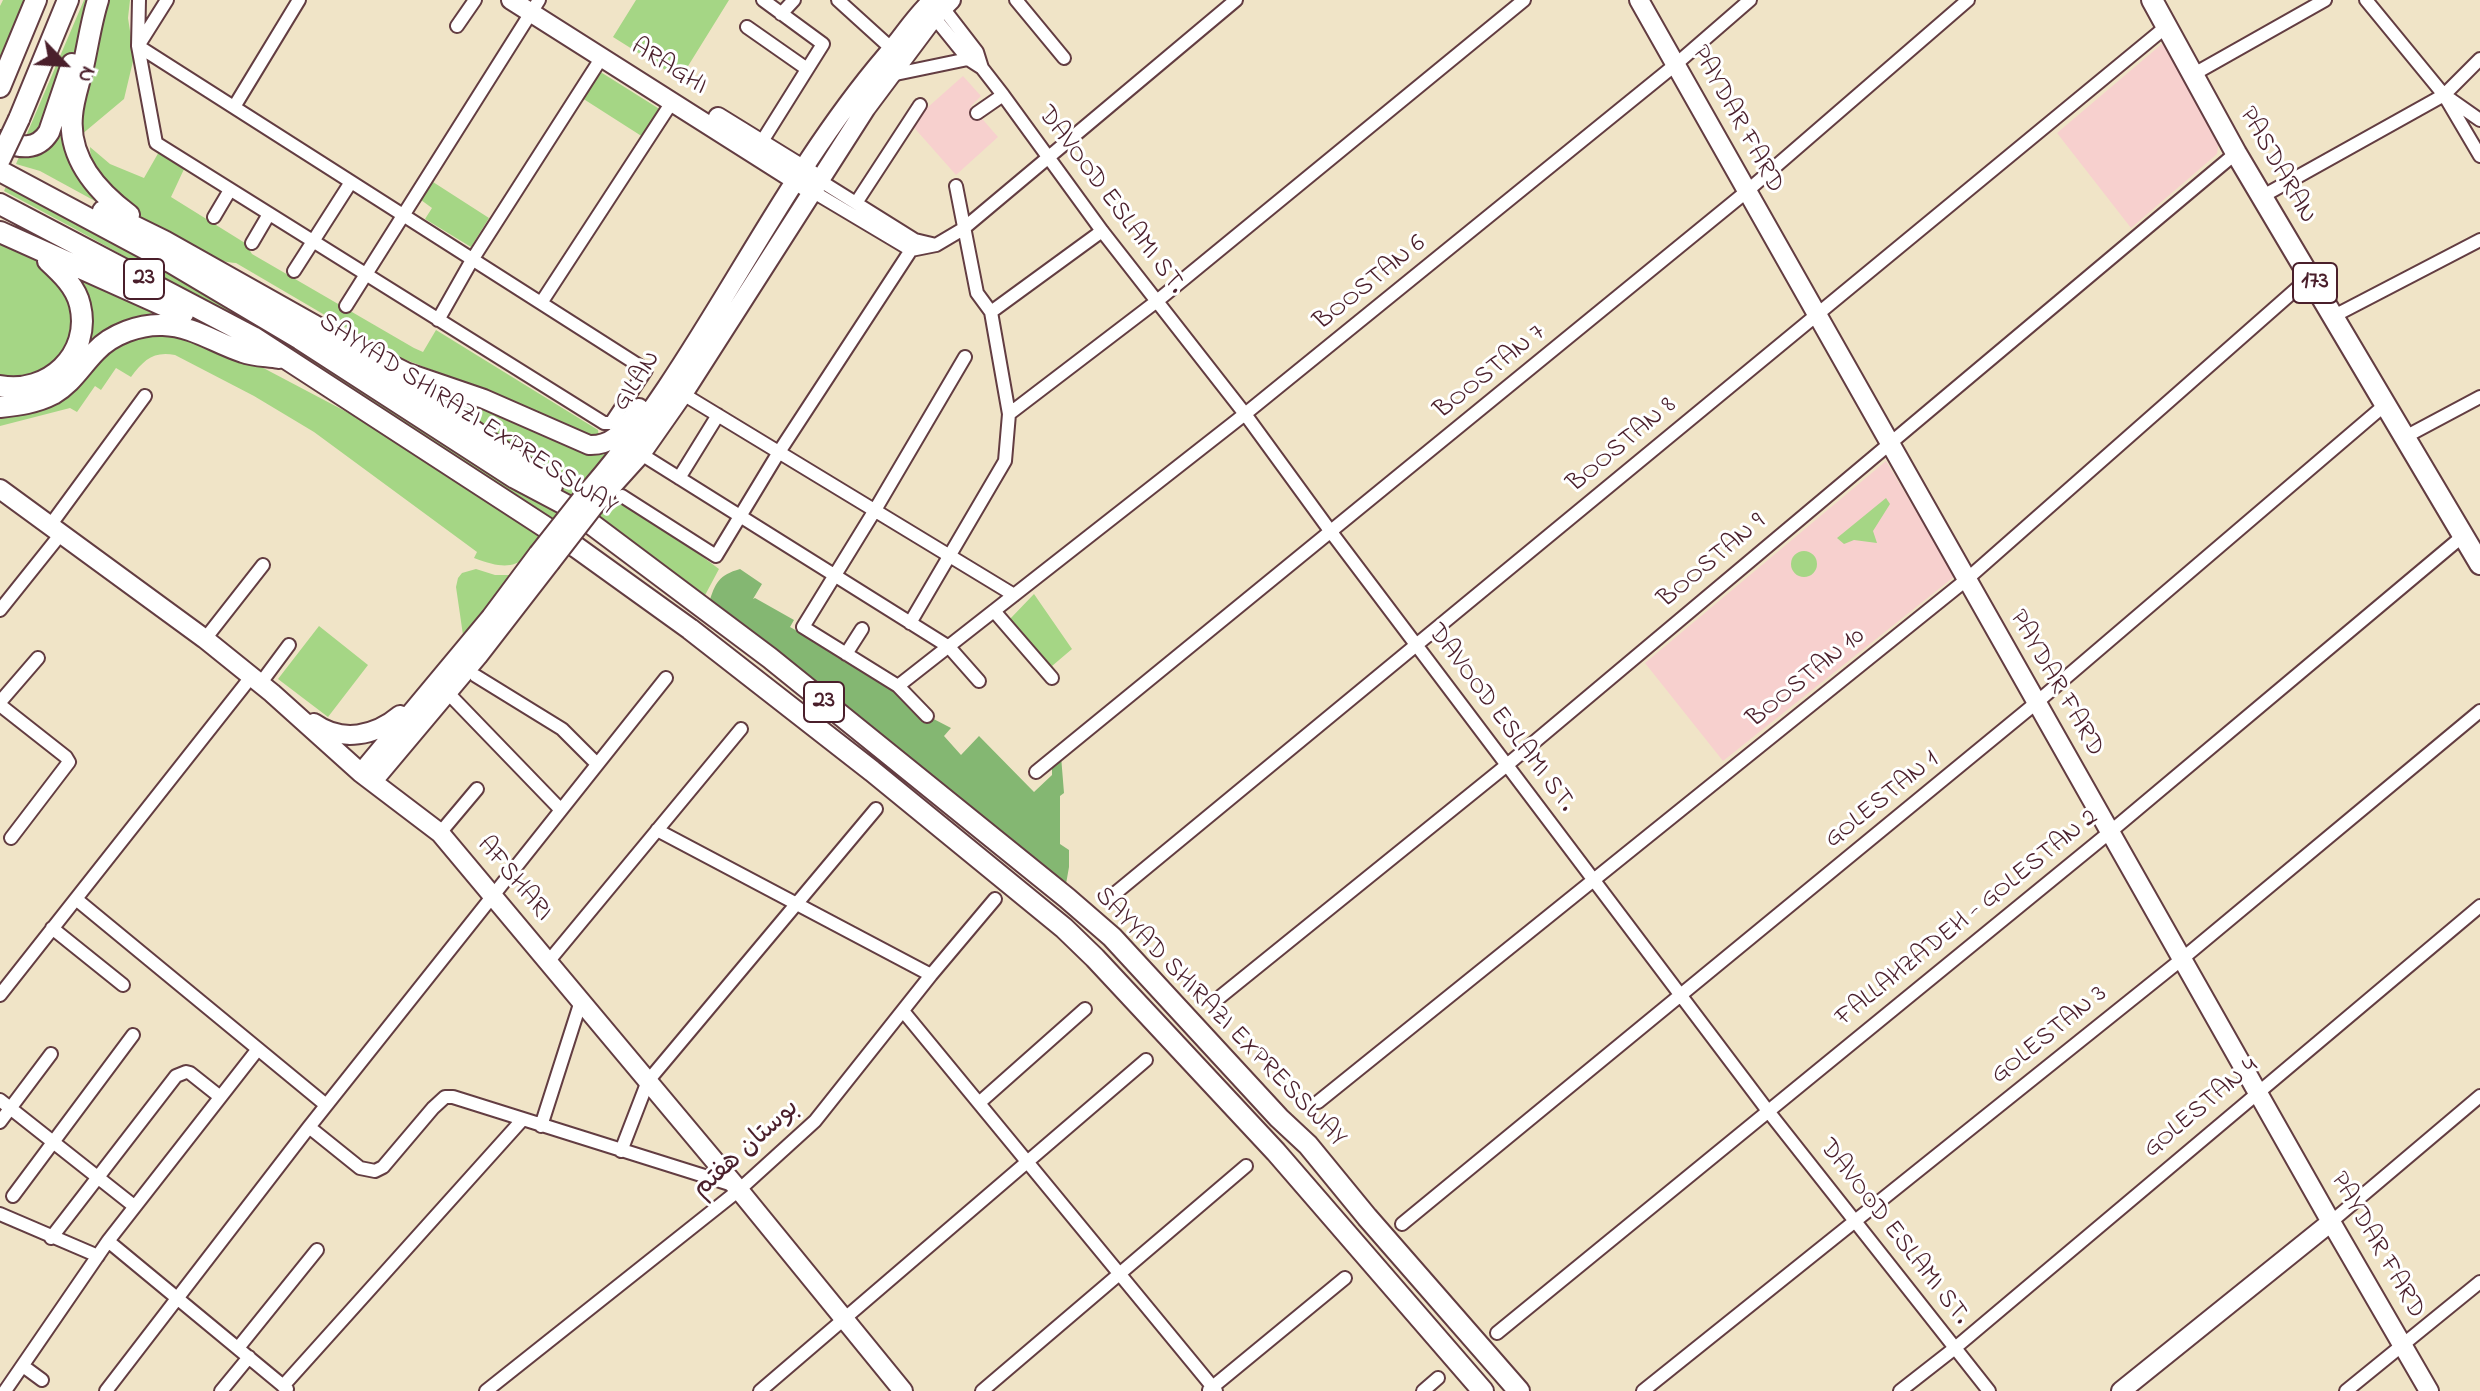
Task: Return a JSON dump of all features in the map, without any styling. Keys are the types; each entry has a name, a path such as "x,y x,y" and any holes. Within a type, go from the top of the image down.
{"main road":[{"path":"0,87 36,0"},
{"path":"68,0 19,119 3,169 47,182 164,241 315,326 408,373 484,399 589,445 605,445 614,440 657,382 677,369"},
{"name":"ARAGHI","path":"511,0 535,4 761,143 808,180"},
{"name":"PAYDAR FARD","path":"1639,0 2429,1391"},
{"name":"PASDARAN","path":"2152,0 2236,153 2480,564"},
{"name":"ARAGHI","path":"535,4 602,57 672,102 808,180"},
{"name":"GILAN","path":"808,180 852,97 935,4"},
{"name":"GILAN","path":"581,503 641,454 683,394 736,293 792,204 891,75 935,4"},
{"path":"0,141 32,147 46,137 96,5"},
{"path":"96,5 71,119 78,157 98,189 164,241"},
{"name":"SAYYAD SHIRAZI EXPRESSWAY","path":"3,169 277,325 515,478 581,503 1112,937 1308,1145 1519,1391"},
{"name":"SAYYAD SHIRAZI EXPRESSWAY","path":"0,204 253,337 549,528 690,629 1064,928 1276,1152 1483,1391"},
{"path":"0,232 286,359"},
{"path":"0,386 26,387 43,383 56,375 71,358 81,330 80,306 71,286 59,271 25,245"},
{"name":"GILAN","path":"367,777 442,689 503,626 581,503 626,447 677,369 736,293"},
{"path":"0,407 31,403 54,393 67,384 105,343 116,336 151,326 181,327 243,352 286,359"},
{"path":"315,326 345,351 454,417 581,503"},
{"name":"AFSHARI","path":"0,489 205,639 367,777 440,833 903,1391"},
{"path":"261,685 323,729 356,735 382,730 442,689"},
{"name":"GILAN","path":"367,777 392,757 442,689"},
{"path":"392,757 388,769 393,785 431,816 440,833"},
{"path":"2121,1391 2331,1222"}],"street":[{"path":"138,46 646,370 611,423 604,423 156,143 138,46 139,0"},
{"path":"138,46 167,0"},
{"path":"234,107 299,0"},
{"path":"457,26 475,0"},
{"path":"761,143 823,44 763,0"},
{"path":"781,14 794,0"},
{"path":"838,0 892,49"},
{"path":"1016,0 1064,58"},
{"path":"808,180 911,250 936,245 963,229 1236,0"},
{"path":"1009,414 1157,301 1524,0"},
{"name":"BOOSTAN 6","path":"898,686 1245,414 1675,65 1750,0"},
{"name":"BOOSTAN 7","path":"1036,772 1746,192 1968,0"},
{"path":"2194,74 2325,0"},
{"path":"2366,0 2444,95 2480,156"},
{"path":"346,306 535,4"},
{"name":"DAVOOD ESLAMI ST.","path":"935,4 968,59 982,68 1003,95 1102,231 1245,414 1768,1111 1989,1391"},
{"name":"DAVOOD ESLAMI ST.","path":"935,4 977,52 982,68"},
{"name":"BOOSTAN 8","path":"1107,900 2167,26"},
{"path":"747,27 807,69"},
{"path":"438,320 472,260 602,57"},
{"path":"891,75 968,59"},
{"path":"2263,196 2444,95 2480,59"},
{"path":"977,113 1003,95"},
{"path":"2444,95 2480,120"},
{"path":"541,303 672,102"},
{"path":"856,203 920,105"},
{"name":"BOOSTAN 9","path":"1215,1001 1507,765 2236,153"},
{"path":"808,180 856,203 915,240 936,245"},
{"path":"294,271 351,182"},
{"path":"910,623 1005,461 1009,414 991,312 977,293 956,186"},
{"path":"214,217 230,190"},
{"path":"252,243 269,214"},
{"path":"991,312 1102,231"},
{"path":"2334,316 2480,240"},
{"path":"622,496 716,556 779,452 911,250"},
{"name":"BOOSTAN 10","path":"1318,1102 1966,580 2311,276"},
{"path":"927,716 898,686 803,627 965,357"},
{"path":"683,394 1014,595"},
{"path":"0,610 145,396"},
{"path":"2405,437 2480,397"},
{"name":"GOLESTAN 1","path":"1402,1224 2036,703 2386,404"},
{"path":"679,478 718,415"},
{"path":"641,454 949,647 979,681"},
{"name":"FALLAHZADEH - GOLESTAN 2","path":"1497,1333 2110,832 2464,535"},
{"path":"205,639 263,565"},
{"path":"994,611 1052,678"},
{"path":"846,654 862,629"},
{"path":"3,986 261,685 289,645"},
{"path":"11,838 69,762 0,704 38,658"},
{"path":"476,676 562,729 597,764"},
{"path":"106,1391 326,1105 666,678"},
{"path":"442,689 561,810"},
{"name":"GOLESTAN 3","path":"1643,1391 2182,959 2480,711"},
{"path":"548,962 741,729"},
{"path":"440,833 477,789"},
{"path":"621,1151 648,1081 876,809"},
{"path":"657,830 931,975"},
{"path":"76,899 326,1105"},
{"name":"بوستان هفتم","path":"486,1391 815,1121 995,899"},
{"name":"GOLESTAN 4","path":"1900,1391 2480,906"},
{"path":"52,928 123,985"},
{"path":"541,1126 581,1001"},
{"path":"979,1103 1085,1009"},
{"path":"903,1011 1213,1390 1345,1278"},
{"path":"13,1196 133,1035"},
{"path":"5,1391 108,1241 258,1049"},
{"path":"0,1122 5,1104 51,1054"},
{"path":"760,1391 1146,1060"},
{"path":"51,1238 176,1076 190,1073 219,1096"},
{"path":"2331,1222 2480,1096"},
{"path":"309,1127 360,1168 375,1171 383,1167 433,1108 445,1097 453,1097 737,1188"},
{"path":"5,1104 134,1206"},
{"path":"108,1241 286,1388 523,1119"},
{"path":"982,1391 1246,1166"},
{"path":"0,1214 98,1256"},
{"path":"238,1348 317,1250"},
{"path":"2346,1391 2480,1282"},
{"path":"221,1391 249,1357"},
{"path":"23,1366 42,1380"},
{"path":"1423,1391 1438,1378"}],"shaded area":[{"path":"2163,43 2219,140 2217,154 2131,228 2057,133"},
{"path":"963,76 981,96 971,106 998,137 956,175 910,123"},
{"path":"1886,461 1955,576 1723,761 1645,663"}],"green space":[{"path":"3,0 25,0 0,60 0,6"},
{"path":"84,0 93,0 49,126 23,143"},
{"path":"107,0 130,0 128,18 134,57 124,99 81,135 75,131"},
{"path":"636,0 729,0 680,79 613,37"},
{"path":"599,71 661,110 643,137 582,98"},
{"path":"59,111 128,219 40,171 16,164 22,150"},
{"path":"90,147 110,164 144,178 160,150 185,167 171,197 245,243 252,254 423,352 436,330 598,430 599,438 594,442 482,389 393,355 236,263 207,255 171,238 113,196 97,173"},
{"path":"8,182 235,310 565,516 558,524 286,350 146,268 4,191"},
{"path":"433,182 489,218 471,247 425,219 432,208 421,200"},
{"path":"0,238 42,261 72,296 73,339 47,372 0,381"},
{"path":"55,263 192,321 240,347 183,325 164,322 128,327 92,350 53,389 31,400 0,404 0,395 36,390 52,382 77,357 84,341 86,323 82,298 72,281"},
{"path":"152,330 216,343 379,429 549,537 516,564 498,565 474,558 477,552 314,432 254,396 175,355 161,354 150,358 131,377 116,368 101,390 95,386 77,412 70,408 0,426 0,412 103,350"},
{"path":"375,362 568,440 620,438 577,501 548,478"},
{"path":"615,492 719,569 703,599 593,517"},
{"path":"1886,498 1890,504 1873,531 1877,543 1854,540 1844,544 1837,538"},
{"path":"1804,551 1813,555 1817,564 1813,573 1804,577 1795,573 1791,564 1795,555"},
{"path":"476,569 495,575 510,575 513,579 460,640 463,635 456,587 458,578 462,573"},
{"path":"740,569 762,584 753,599 794,620 790,627 843,657 898,692 924,714 951,728 944,736 961,755 979,736 1034,792 1052,775 1052,766 1061,756 1064,793 1060,796 1060,844 1069,850 1066,884 709,603 719,581"},
{"path":"1034,594 1072,649 1052,666 1009,620"},
{"path":"319,626 368,665 328,717 278,679"}]}
